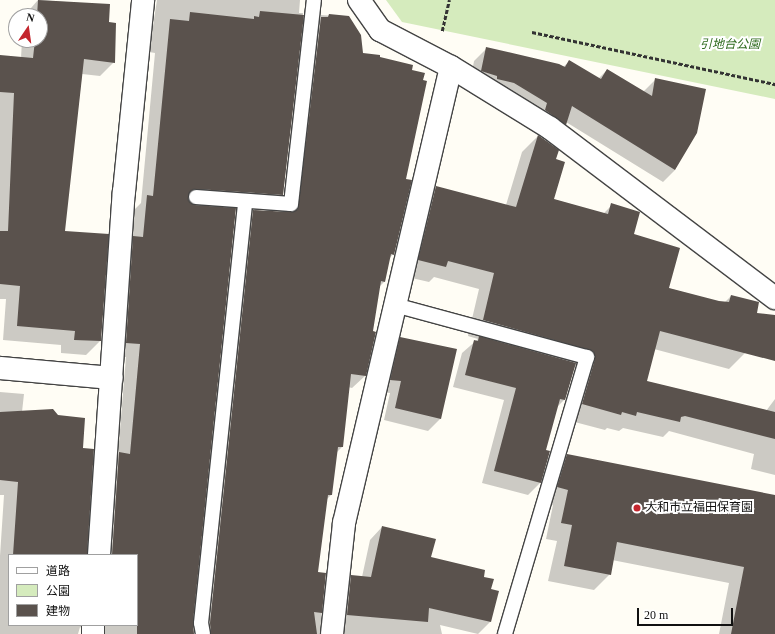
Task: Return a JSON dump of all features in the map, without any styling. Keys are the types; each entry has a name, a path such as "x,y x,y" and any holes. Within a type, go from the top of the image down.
{"street":[{"path":"99,554 124,192 143,0"},
{"path":"359,0 380,30 450,66 550,128 775,298"},
{"path":"332,634 344,524 450,66"},
{"path":"0,368 112,378"}],"lane":[{"path":"196,197 291,204 314,0"},
{"path":"203,634 202,623 245,201"},
{"path":"395,305 586,357 505,634"}],"path":[{"path":"532,32 775,84"}],"green space":[{"name":"引地台公園","path":"386,0 775,0 775,99 402,22"}],"building":[{"path":"38,0 110,4 109,22 116,23 115,63 84,59 65,231 109,234 101,341 74,340 75,331 17,326 20,286 0,284 0,231 8,231 14,93 0,92 0,55 33,58 34,48 48,48 48,8 38,8"},
{"path":"260,11 304,15 283,195 197,189 192,190 188,196 189,201 195,205 236,208 193,622 194,634 137,634 138,554 112,554 119,452 130,454 140,344 126,343 133,236 143,237 147,195 153,196 170,19 189,21 190,12 254,19 254,16 259,17"},
{"path":"329,14 349,16 361,35 363,53 380,55 380,57 413,65 412,70 425,73 423,80 427,81 406,179 412,180 394,255 391,254 385,282 381,281 373,331 376,332 366,376 351,374 343,447 338,447 332,495 328,495 318,572 326,573 322,613 314,612 317,634 211,634 210,623 253,210 290,212 298,209 321,17 328,17"},
{"path":"486,47 559,64 565,67 569,60 601,79 607,69 652,96 655,78 706,89 697,133 675,170 572,106 566,125 545,110 547,103 514,83 497,79 497,76 481,71"},
{"path":"538,135 559,150 556,159 565,162 554,199 608,214 611,203 640,212 634,234 680,248 669,288 719,301 729,302 731,295 759,302 757,313 775,315 775,361 660,331 647,381 775,412 775,439 685,416 681,417 680,422 637,412 636,416 622,412 621,415 582,404 595,359 593,351 483,320 494,273 448,261 446,267 418,260 436,186 516,207"},
{"path":"479,336 576,363 565,400 560,399 546,450 550,451 541,483 494,471 516,388 465,375 474,340 478,341"},
{"path":"400,337 457,349 441,419 395,408 401,381 390,380"},
{"path":"53,409 58,415 85,418 83,448 94,449 87,554 13,554 18,482 0,480 0,412"},
{"path":"567,454 775,495 775,634 731,634 744,567 617,542 611,575 564,566 572,525 561,523 568,490 557,487"},
{"path":"382,526 436,539 431,557 485,570 484,577 494,579 491,589 499,591 491,622 429,608 428,622 347,615 351,575 371,577"}],"place":[{"name":"大和市立福田保育園","path":"637,508"}]}
